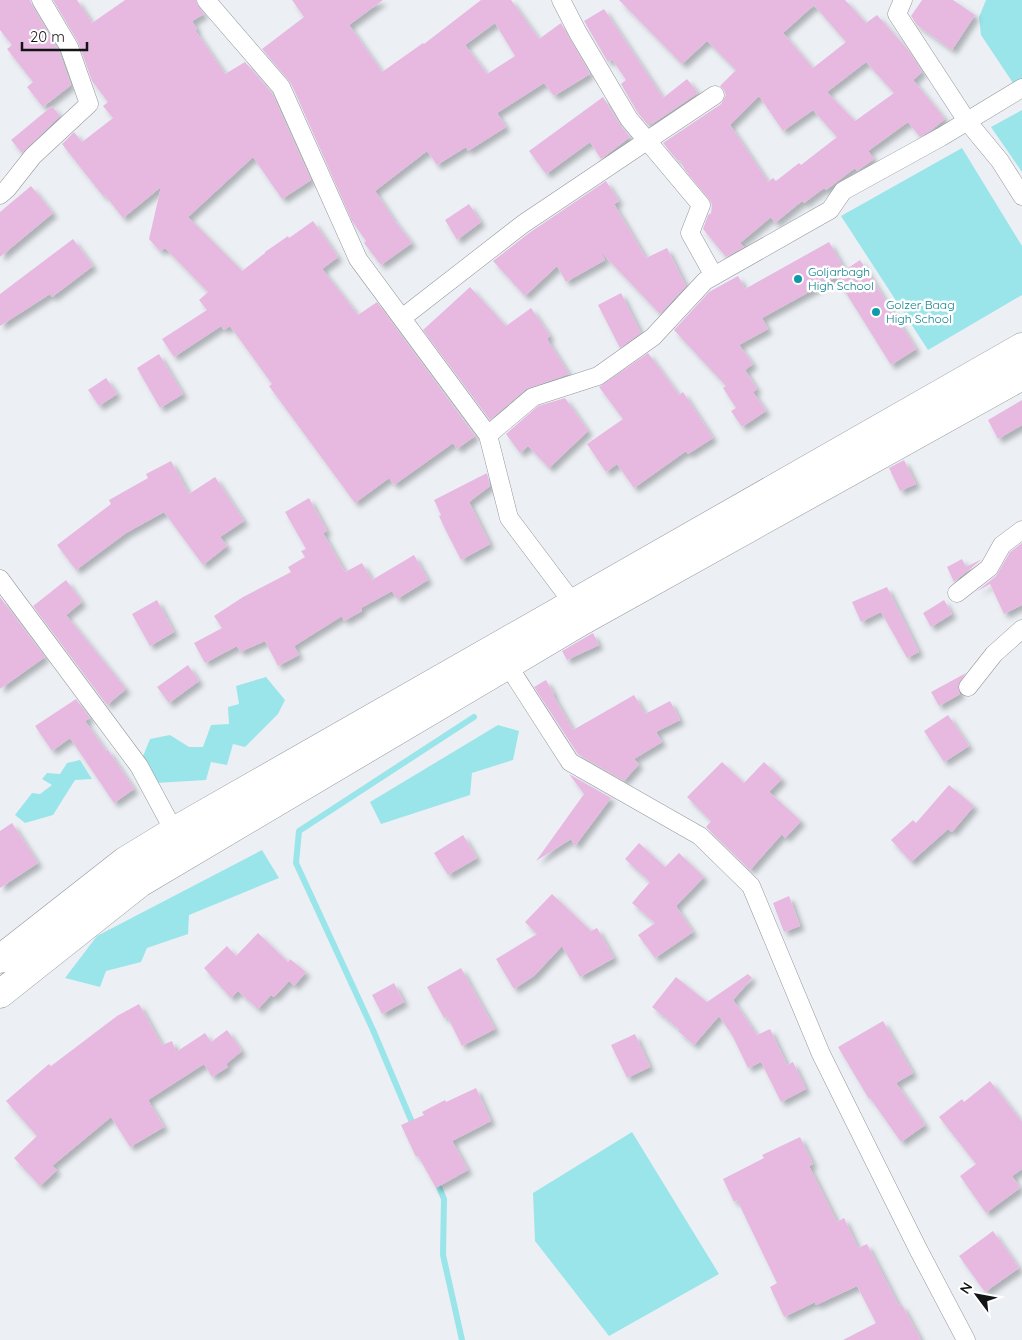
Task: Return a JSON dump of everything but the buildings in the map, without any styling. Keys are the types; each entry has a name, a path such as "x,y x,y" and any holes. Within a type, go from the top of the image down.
{"highway":[{"path":"0,959 125,861 174,831 1022,347"},
{"path":"0,994 140,883 590,616 1022,376"}],"street":[{"path":"0,195 7,190 33,156 89,104 69,47 41,0"},
{"path":"206,0 281,87 358,259 488,435 510,518 573,603"},
{"path":"561,0 578,33 629,119 701,205 690,233 714,276"},
{"path":"902,0 897,14 967,121 1000,161 1022,196"},
{"path":"488,435 533,397 598,376 653,336 705,281 830,210 843,191 1022,88"},
{"path":"402,318 523,224 715,95"},
{"path":"957,593 989,568 1002,544 1022,530"},
{"path":"0,579 139,766 174,831"},
{"path":"968,687 994,654 1022,629"},
{"path":"507,664 570,762 700,836 751,886 821,1054 918,1249 966,1340"}],"water":[{"path":"986,0 1022,0 1022,82 1015,86 981,35 979,17"},
{"path":"1022,110 1022,172 991,127"},
{"path":"962,148 1022,246 1022,295 928,350 841,216"},
{"path":"266,677 285,700 278,714 245,747 233,744 227,765 211,762 206,780 156,783 141,761 150,739 170,735 189,747 203,747 211,725 229,724 228,707 239,704 236,686"},
{"path":"498,725 519,731 513,760 472,773 470,795 381,824 370,802"},
{"path":"80,760 92,779 75,780 53,815 25,823 15,815 32,793 40,794 52,785 42,779 47,773 60,774 67,763"},
{"path":"262,850 279,878 189,915 188,934 147,948 141,962 106,971 100,987 65,978 97,936"},
{"path":"632,1132 719,1274 609,1336 535,1241 533,1193"}],"waterway":[{"path":"414,1127 373,1030 296,863 299,831 474,717"},
{"path":"436,1180 444,1199 443,1255 462,1340"}],"place":[{"name":"Goljarbagh High School","path":"798,279"},
{"name":"Golzer Baag High School","path":"876,312"}]}
